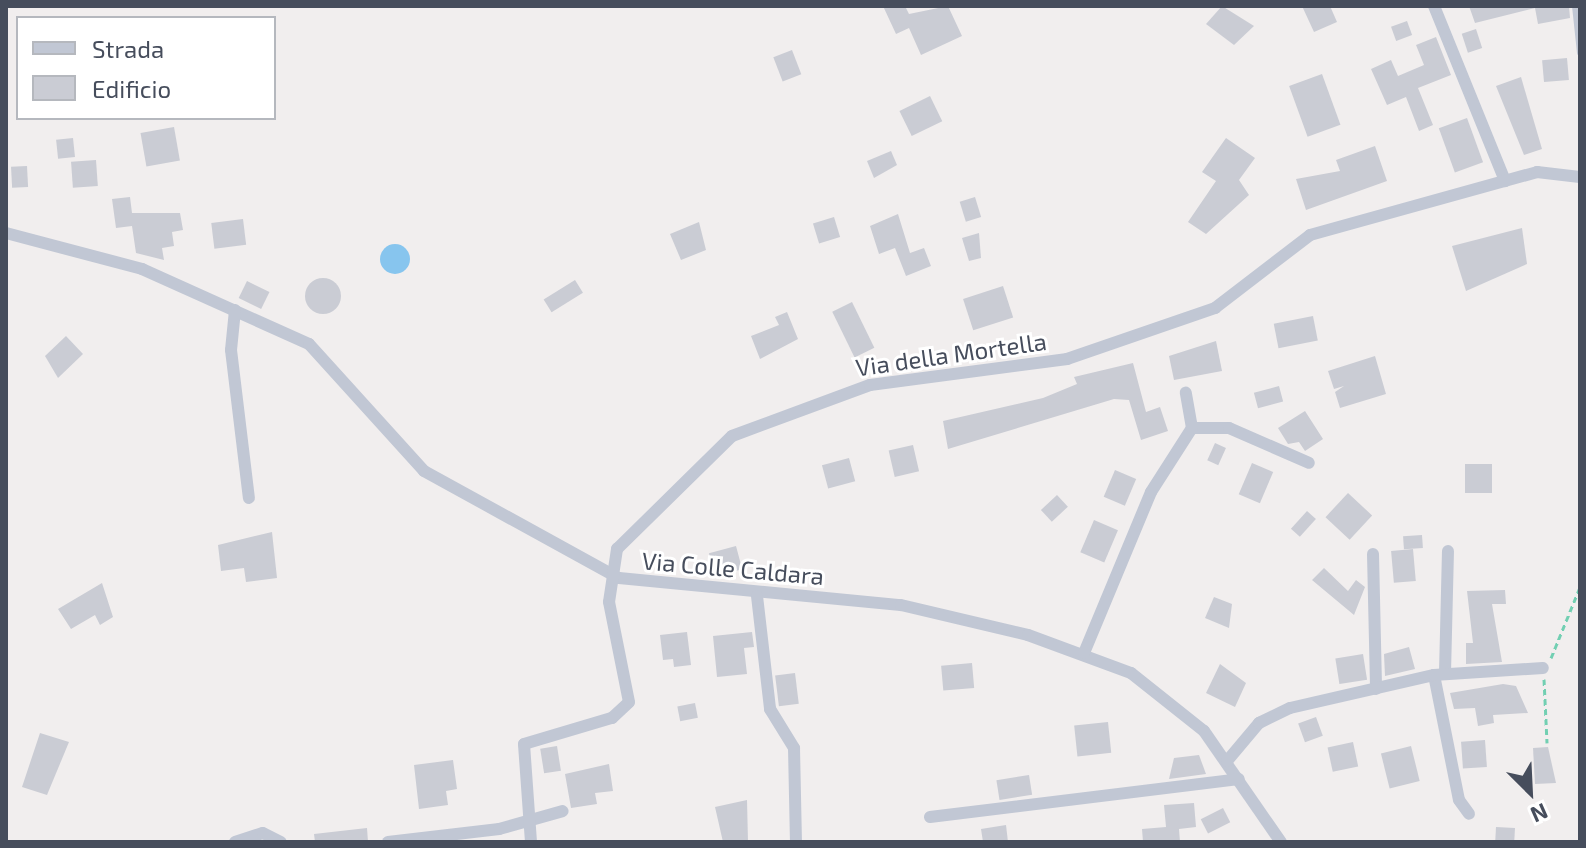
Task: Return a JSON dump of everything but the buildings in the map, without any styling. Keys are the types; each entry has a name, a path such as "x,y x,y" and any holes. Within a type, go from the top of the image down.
{"street":[{"path":"1434,6 1505,181"},
{"name":"Via della Mortella","path":"531,842 524,744 612,718 629,702 609,608 611,574 625,536 716,447 754,423 870,385 1067,359 1215,308 1310,235 1554,170 1580,176"},
{"name":"Via Colle Caldara","path":"6,233 142,269 322,352 390,439 439,482 611,574 757,596 901,605 1084,653 1169,698 1227,761 1281,842"},
{"path":"235,310 231,350 249,498"},
{"path":"1084,653 1153,486 1192,428 1186,393"},
{"path":"1192,428 1229,428 1309,463"},
{"path":"1448,551 1440,674 1459,800 1469,814"},
{"path":"1373,554 1376,689"},
{"path":"757,596 770,709 794,748 796,842"},
{"path":"1227,761 1271,715 1440,674 1543,668"},
{"path":"930,817 1239,779"},
{"path":"388,842 529,822 563,811"},
{"path":"235,842 263,833 281,842"}],"lane":[{"path":"1575,6 1580,53"}],"water":[{"path":"395,244 406,248 410,259 406,270 395,274 384,270 380,259 384,248"}]}
